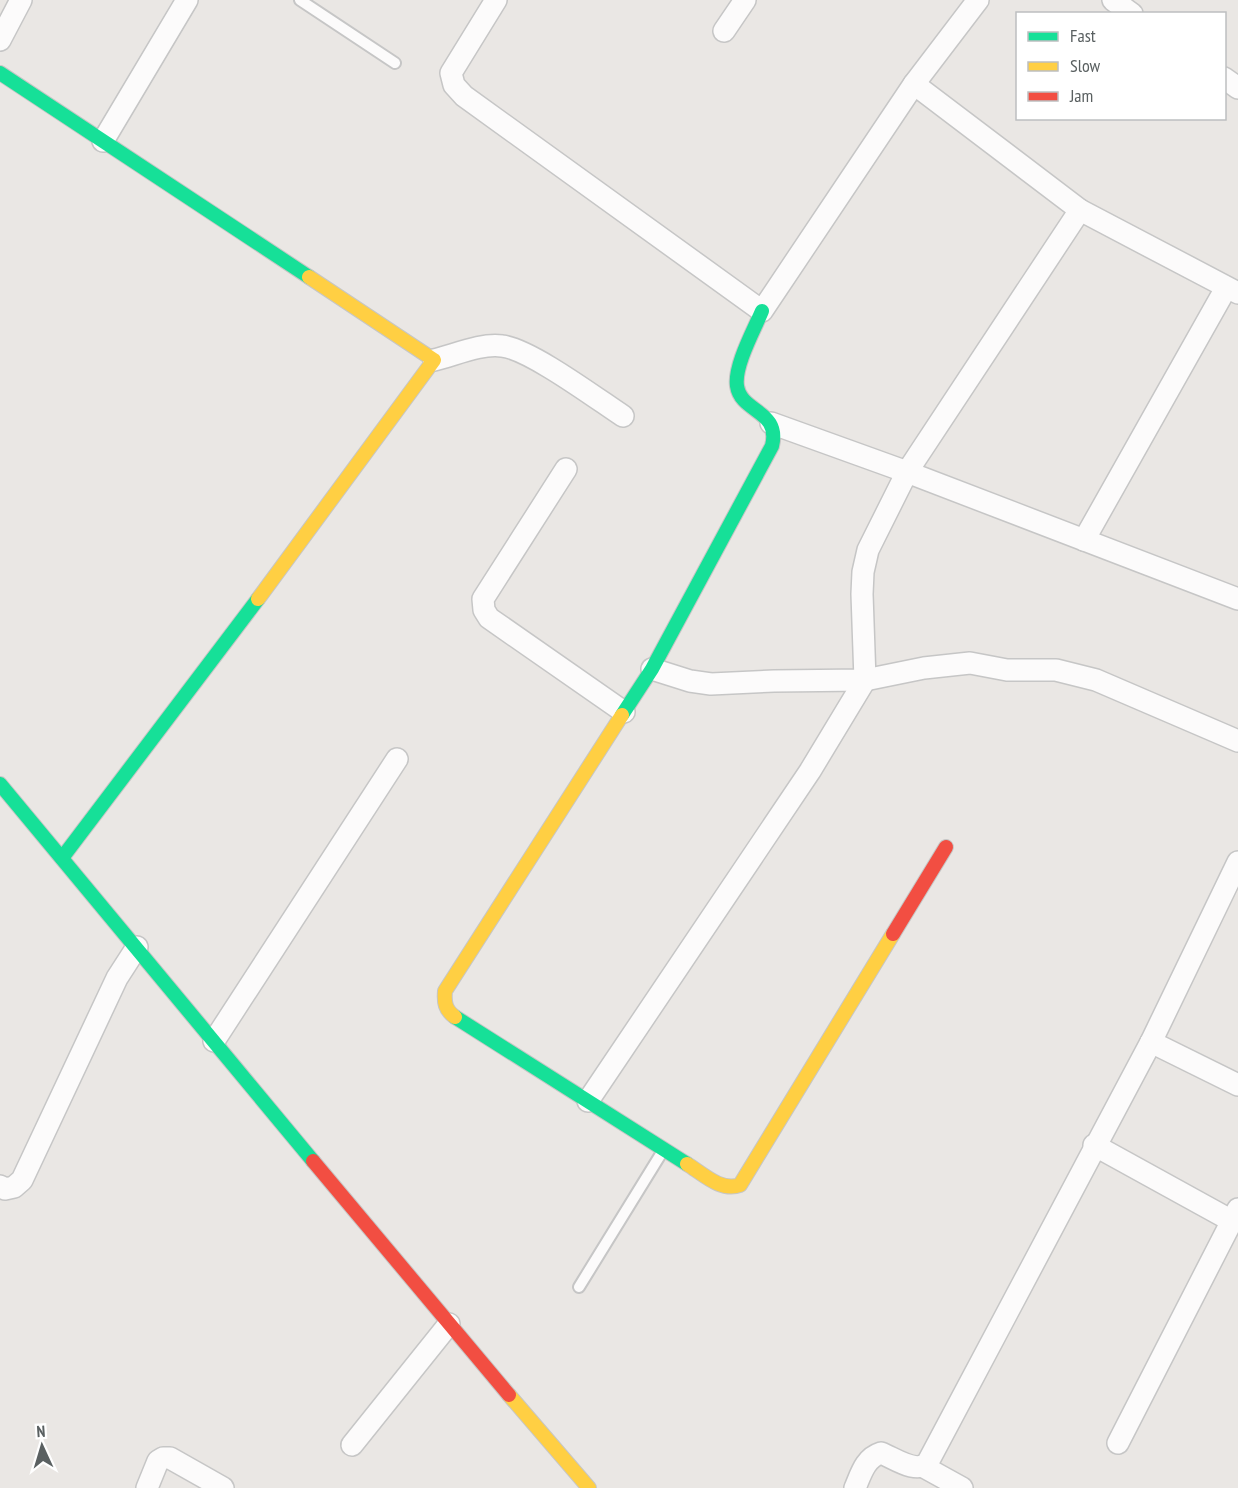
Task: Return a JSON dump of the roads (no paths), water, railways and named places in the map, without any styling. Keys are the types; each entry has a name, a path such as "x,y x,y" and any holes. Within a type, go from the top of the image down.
{"street":[{"path":"0,40 21,0"},
{"path":"103,141 187,0"},
{"path":"496,0 451,73 454,85 464,96 762,311"},
{"path":"724,31 745,0"},
{"path":"978,0 914,84 762,311 738,373 737,386 740,394 771,423 907,472 1238,599"},
{"path":"1113,0 1130,12"},
{"path":"0,73 434,360"},
{"path":"914,84 1080,210 1232,290 1084,540"},
{"path":"588,1101 810,771 865,680 862,594 863,572 868,550 907,472 1080,210"},
{"path":"62,858 204,672 434,360 483,347 503,346 533,358 623,416"},
{"path":"771,423 775,433 772,446 652,669 445,991 444,1002 449,1013 724,1187 732,1188 740,1185 945,847"},
{"path":"566,469 483,598 484,610 489,618 624,712"},
{"path":"652,669 690,681 711,684 865,680 924,668 970,663 1007,670 1056,670 1096,680 1238,741"},
{"path":"214,1041 397,759"},
{"path":"0,784 449,1324 589,1488"},
{"path":"924,1467 1151,1042 1237,867"},
{"path":"0,1186 5,1189 14,1187 22,1180 117,978 137,947"},
{"path":"1151,1042 1238,1085"},
{"path":"1094,1146 1235,1215 1118,1443"},
{"path":"352,1445 449,1324"},
{"path":"855,1488 866,1462 872,1455 881,1453 916,1468 924,1467 962,1488"},
{"path":"147,1488 158,1461 170,1458 223,1488"}],"lane":[{"path":"300,0 395,63"},
{"path":"579,1287 664,1149"}]}
